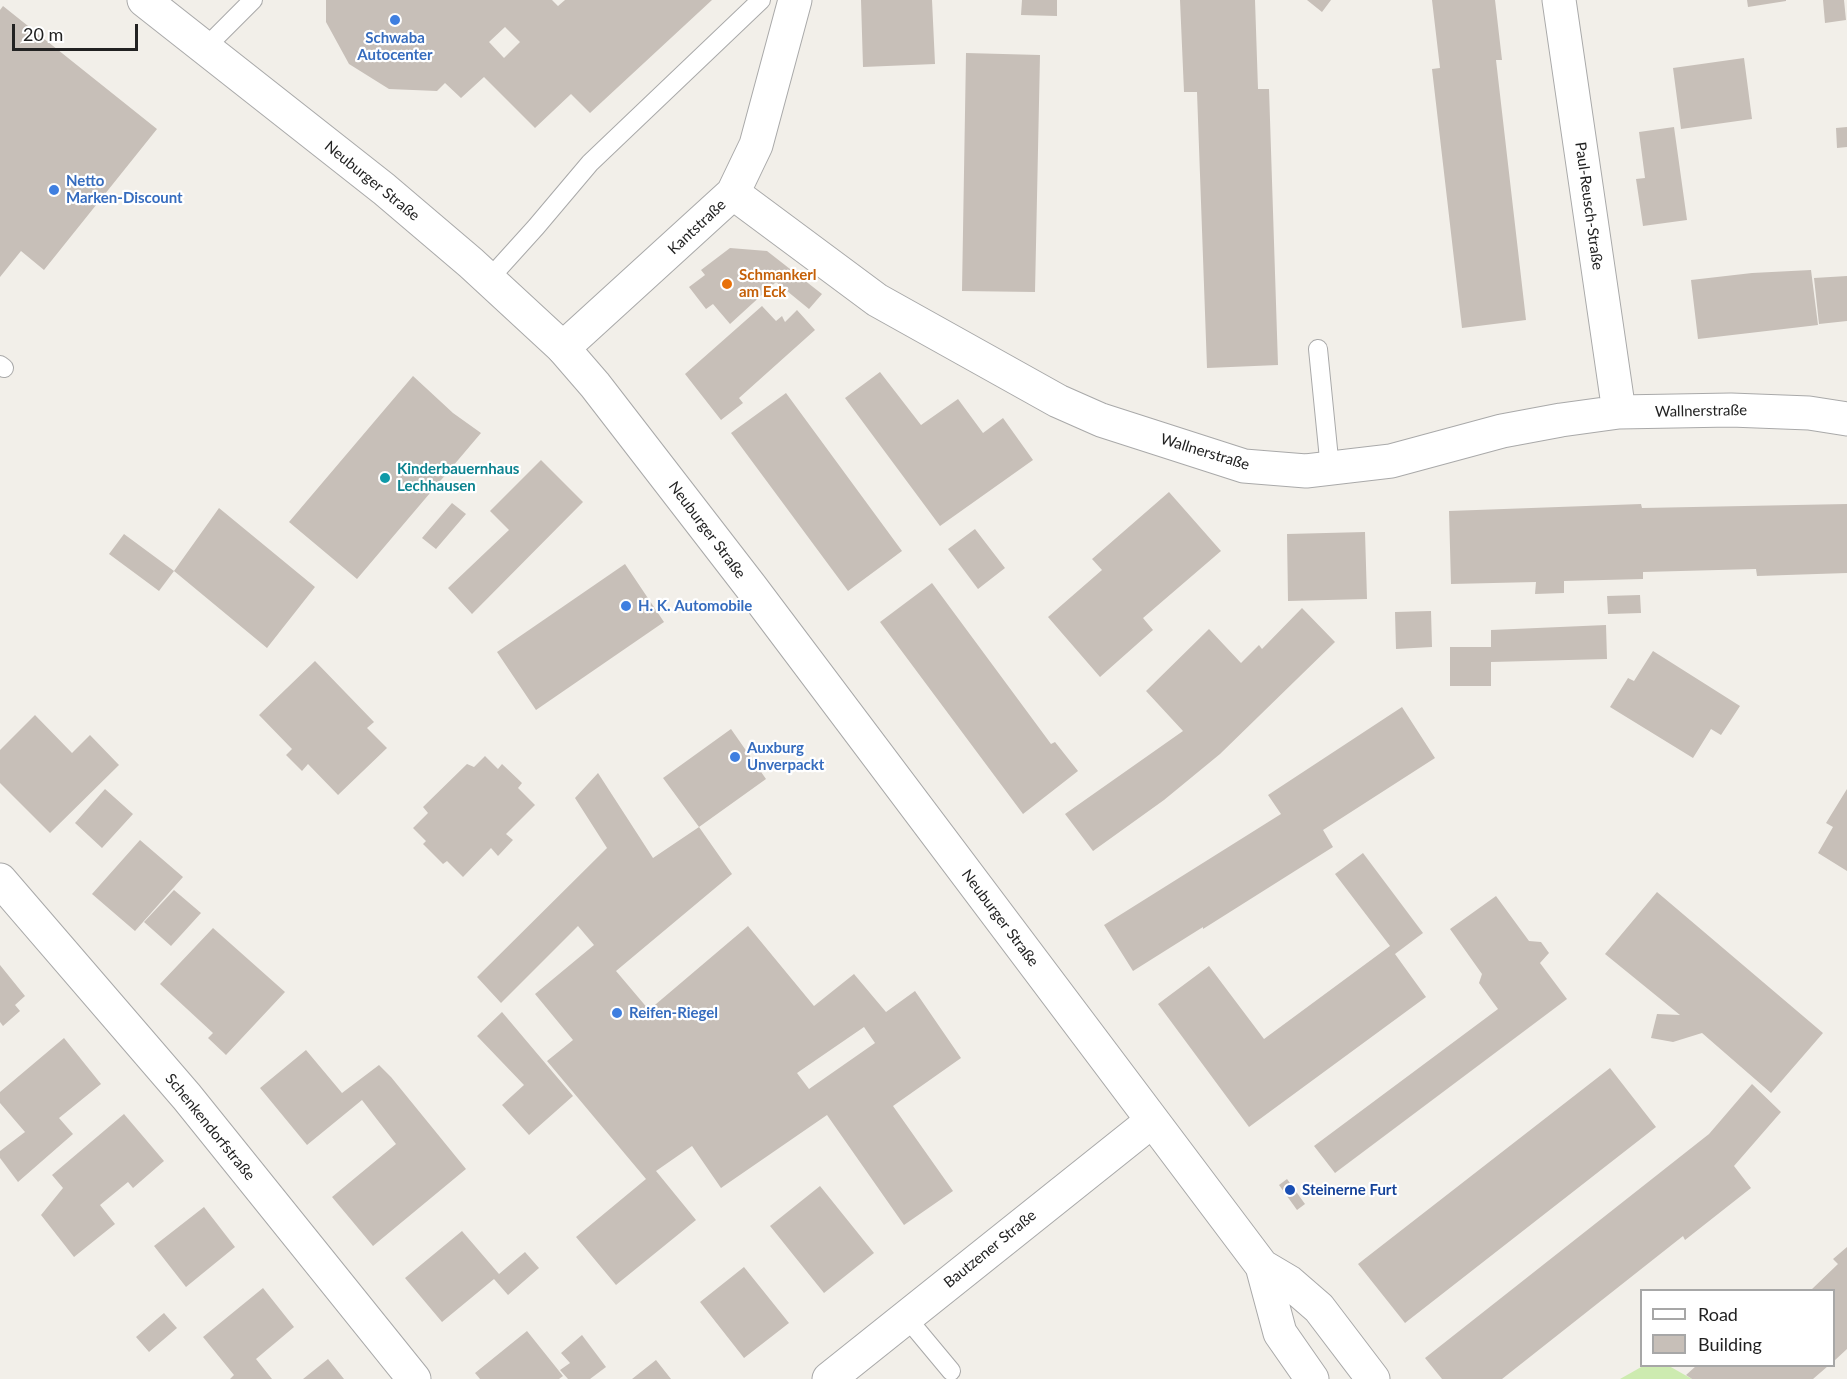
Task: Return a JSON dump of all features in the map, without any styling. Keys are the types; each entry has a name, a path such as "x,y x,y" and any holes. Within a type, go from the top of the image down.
{"street":[{"name":"Neuburger Straße","path":"144,0 384,189 489,279 562,348 595,385 661,469 1262,1266 1280,1333 1312,1379"},
{"name":"Kantstraße","path":"562,348 733,194 756,145 795,0"},
{"name":"Paul-Reusch-Straße","path":"1559,0 1619,412"},
{"name":"Wallnerstraße","path":"733,194 877,300 1058,401 1101,420 1244,466 1285,470 1330,469 1391,461 1512,429 1619,412 1731,410 1809,413 1847,419"},
{"name":"Schenkendorfstraße","path":"0,880 187,1097 414,1379"},
{"name":"Bautzener Straße","path":"829,1379 1152,1121"},
{"name":"Neuburger Straße","path":"1262,1266 1289,1282 1319,1308 1373,1379"}],"lane":[{"path":"205,48 253,0"},
{"path":"489,279 590,163 761,0"},
{"path":"1318,349 1330,469"},
{"path":"906,1317 951,1371"}],"green space":[{"path":"1641,1367 1671,1367 1692,1379 1620,1379"}],"building":[{"path":"326,0 552,0 558,6 565,0 712,0 590,113 571,94 535,128 484,77 461,98 445,83 437,91 389,89 349,64 326,22","holes":["505,27 520,42 504,58 489,42"]},
{"path":"861,0 932,0 935,64 863,67"},
{"path":"1022,0 1057,0 1057,16 1021,15"},
{"path":"1180,0 1255,0 1258,89 1269,89 1278,365 1207,368 1197,92 1184,92"},
{"path":"1307,0 1331,0 1322,12"},
{"path":"1432,0 1495,0 1502,60 1496,60 1526,320 1462,328 1432,69 1440,68"},
{"path":"1747,0 1786,0 1786,1 1748,7"},
{"path":"1823,0 1844,0 1846,20 1825,23"},
{"name":"Netto Marken-Discount","path":"3,6 157,129 44,270 21,251 0,277 0,10"},
{"path":"966,53 1040,55 1035,292 962,291"},
{"path":"1744,58 1752,119 1681,129 1673,68"},
{"path":"1674,127 1687,220 1643,226 1636,179 1645,178 1639,132"},
{"path":"1847,127 1847,147 1837,148 1836,128"},
{"path":"730,248 767,251 822,294 809,309 776,282 730,324 713,304 706,309 689,287 705,275 701,270"},
{"path":"1811,270 1818,325 1698,339 1691,280 1752,273"},
{"path":"1847,276 1847,321 1819,324 1814,278"},
{"path":"762,306 776,321 782,316 785,322 797,310 815,330 739,398 743,403 721,420 685,374"},
{"path":"880,372 921,425 958,399 983,433 1003,418 1033,460 940,526 845,398"},
{"name":"Kinderbauernhaus Lechhausen","path":"413,376 453,413 481,433 357,579 289,522"},
{"path":"786,393 902,551 848,591 731,433"},
{"path":"541,460 583,502 472,614 448,588 509,530 490,511"},
{"path":"1169,492 1221,551 1143,618 1153,630 1100,677 1048,617 1102,570 1092,559"},
{"path":"452,503 466,514 436,549 422,538"},
{"path":"1641,504 1642,508 1847,504 1847,573 1757,576 1756,569 1643,572 1643,579 1564,581 1564,593 1535,594 1536,582 1451,584 1449,511"},
{"path":"219,508 315,587 267,648 174,571"},
{"path":"975,529 1005,568 978,589 948,549"},
{"path":"1365,532 1367,599 1288,601 1287,534"},
{"path":"124,534 174,571 159,591 109,554"},
{"path":"625,564 664,622 536,710 497,652"},
{"path":"932,583 1051,744 1055,742 1078,771 1023,814 880,622"},
{"path":"1640,595 1641,613 1608,614 1607,596"},
{"path":"1302,608 1335,642 1220,754 1164,800 1093,851 1065,814 1183,731 1146,691 1209,629 1241,663 1259,645 1262,649"},
{"path":"1431,611 1432,647 1396,649 1395,612"},
{"path":"1606,625 1607,659 1491,662 1491,686 1450,686 1450,647 1491,647 1491,630"},
{"path":"1653,651 1740,706 1721,735 1711,729 1693,758 1610,707 1628,678 1634,681"},
{"path":"315,661 374,722 367,728 387,748 338,795 308,764 302,771 286,755 292,749 259,715"},
{"path":"1402,707 1435,758 1323,830 1333,847 1133,971 1104,925 1281,814 1268,795"},
{"path":"35,715 72,753 90,735 119,765 50,833 0,783 0,750"},
{"path":"731,729 766,779 699,827 663,778"},
{"path":"485,756 498,769 502,764 522,783 518,788 535,805 506,834 513,840 498,856 491,848 463,877 447,861 443,864 423,844 426,841 413,828 428,813 423,807 467,764 474,767"},
{"path":"598,773 653,858 699,827 732,874 616,971 649,1010 748,926 814,1006 854,974 886,1012 915,991 961,1058 893,1106 953,1191 904,1225 827,1115 721,1188 692,1146 656,1171 696,1220 616,1285 576,1237 646,1179 547,1061 573,1040 535,994 594,945 578,926 501,1003 477,977 607,848 575,798","holes":["864,1027 875,1043 809,1089 797,1073"]},
{"path":"105,789 133,814 102,848 75,823"},
{"path":"1847,789 1847,871 1818,853 1833,827 1826,823"},
{"path":"140,840 183,877 135,931 92,894"},
{"path":"1363,853 1423,933 1395,954 1426,997 1249,1127 1158,1004 1209,966 1264,1039 1390,946 1335,874"},
{"path":"174,890 201,913 171,946 144,922"},
{"path":"1657,892 1823,1033 1771,1093 1702,1033 1673,1042 1651,1038 1657,1014 1680,1015 1605,954"},
{"path":"1496,896 1529,941 1541,942 1549,953 1540,963 1567,999 1335,1173 1314,1146 1498,1009 1479,983 1482,974 1450,929"},
{"path":"213,928 285,992 226,1055 208,1038 213,1033 160,984"},
{"path":"0,965 25,996 15,1005 20,1011 3,1026 0,1022"},
{"path":"502,1012 573,1096 529,1135 502,1105 524,1085 477,1036"},
{"path":"64,1038 101,1084 59,1118 73,1134 18,1182 0,1158 0,1151 25,1132 0,1103 0,1092"},
{"path":"306,1050 342,1093 379,1065 466,1169 373,1246 332,1197 396,1144 362,1100 307,1145 260,1088"},
{"path":"1610,1068 1656,1127 1405,1323 1358,1264"},
{"path":"1752,1084 1781,1112 1734,1166 1751,1188 1685,1240 1683,1236 1502,1379 1442,1379 1425,1358 1709,1134"},
{"path":"124,1114 164,1161 133,1188 128,1182 100,1205 115,1224 74,1257 41,1215 63,1188 52,1175"},
{"path":"1287,1179 1305,1204 1297,1210 1279,1185"},
{"path":"820,1186 874,1253 824,1293 770,1226"},
{"path":"204,1207 235,1247 186,1287 154,1246"},
{"path":"462,1231 499,1274 525,1252 539,1268 508,1295 494,1279 442,1322 405,1278"},
{"path":"1847,1247 1847,1349 1835,1360 1835,1289 1812,1289 1838,1264 1833,1259"},
{"path":"744,1267 789,1323 744,1358 700,1302"},
{"path":"263,1288 294,1327 256,1359 272,1379 230,1379 234,1375 203,1337"},
{"path":"164,1313 177,1328 149,1352 136,1337"},
{"path":"527,1331 563,1376 559,1379 480,1379 475,1373"},
{"path":"582,1335 606,1367 590,1379 568,1379 560,1370 570,1363 561,1353"},
{"path":"328,1359 344,1379 303,1379"},
{"path":"656,1360 671,1379 632,1379"},
{"path":"1695,1367 1827,1367 1813,1379 1692,1379 1686,1375"}],"place":[{"name":"Schwaba Autocenter","path":"395,20"},
{"name":"Netto Marken-Discount","path":"54,190"},
{"name":"Schmankerl am Eck","path":"727,284"},
{"name":"Kinderbauernhaus Lechhausen","path":"385,478"},
{"name":"H. K. Automobile","path":"626,606"},
{"name":"Auxburg Unverpackt","path":"735,757"},
{"name":"Reifen-Riegel","path":"617,1013"},
{"name":"Steinerne Furt","path":"1290,1190"}]}
